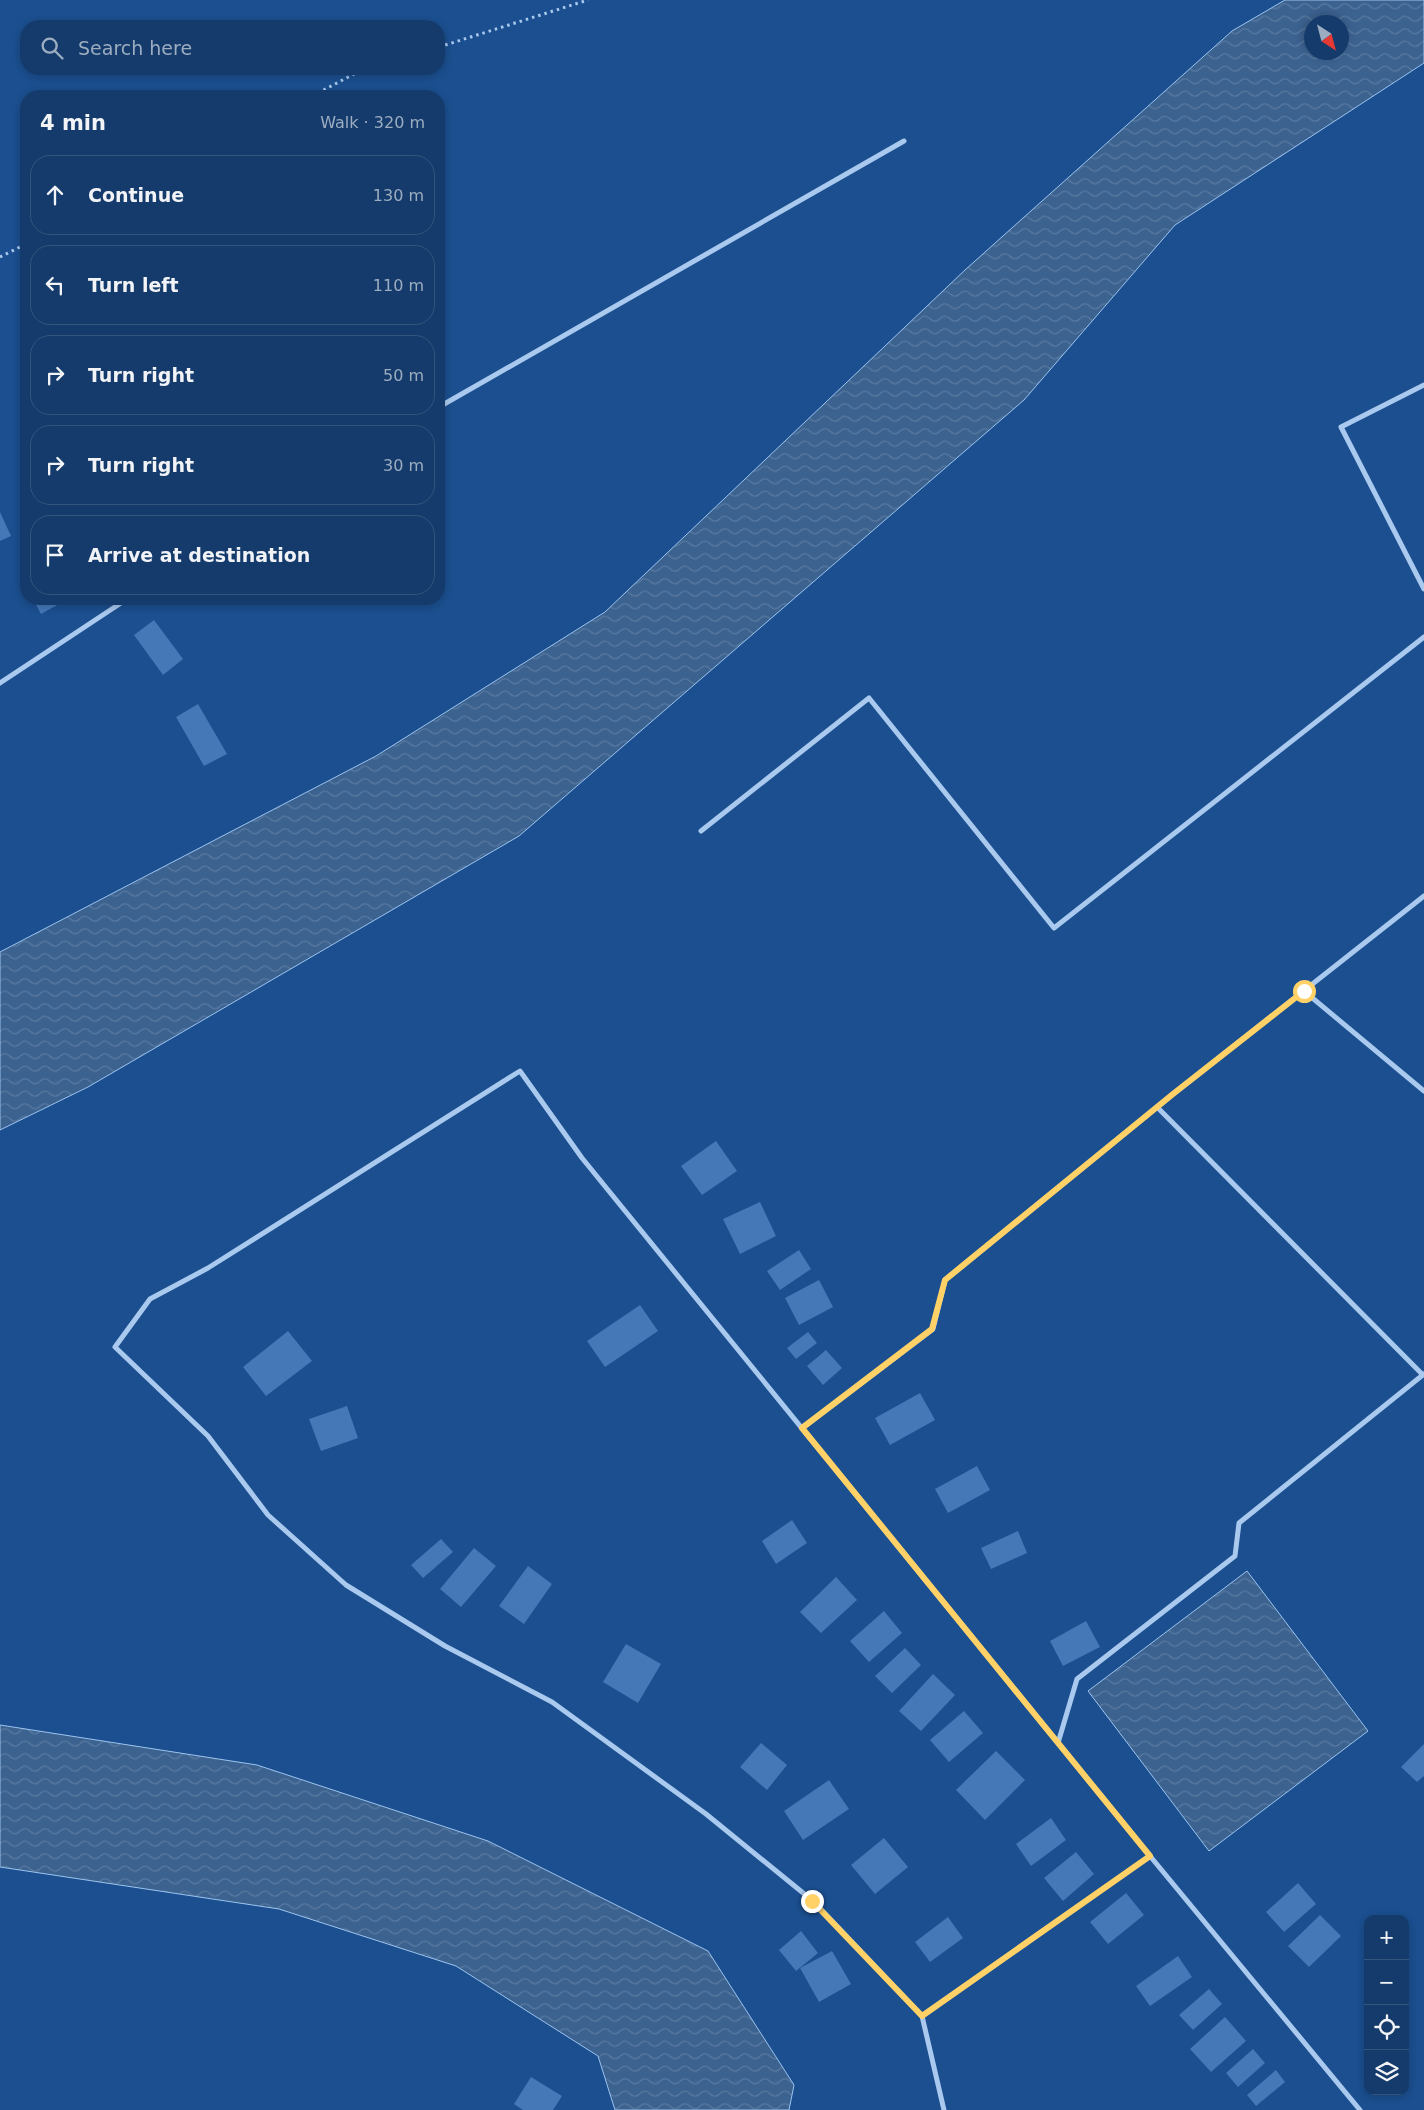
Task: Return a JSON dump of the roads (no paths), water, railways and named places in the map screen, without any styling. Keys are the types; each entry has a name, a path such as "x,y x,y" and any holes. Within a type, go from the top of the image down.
{"street":[{"path":"445,404 904,141"},
{"path":"1424,385 1341,427 1424,589"},
{"path":"0,683 118,605"},
{"path":"701,831 869,698 1054,928 1424,637"},
{"path":"802,1428 932,1329 945,1280 1157,1106 1424,896"},
{"path":"1304,991 1424,1091"},
{"path":"944,2110 922,2016 812,1901 706,1814 552,1702 445,1646 346,1585 268,1514 208,1436 115,1347 150,1299 208,1268 520,1071 582,1158 1150,1856 1360,2110"},
{"path":"1058,1743 1077,1679 1235,1556 1239,1523 1423,1374 1157,1106"},
{"path":"922,2016 1150,1856"}],"water":[{"path":"1285,0 1424,0 1424,63 1175,225 1024,400 519,836 88,1087 0,1130 0,952 376,756 605,612 965,270 1232,31"},
{"path":"1247,1571 1368,1731 1209,1851 1088,1691"},
{"path":"0,1725 257,1765 488,1841 708,1951 794,2085 789,2110 615,2110 598,2056 456,1966 279,1909 0,1867"}]}
